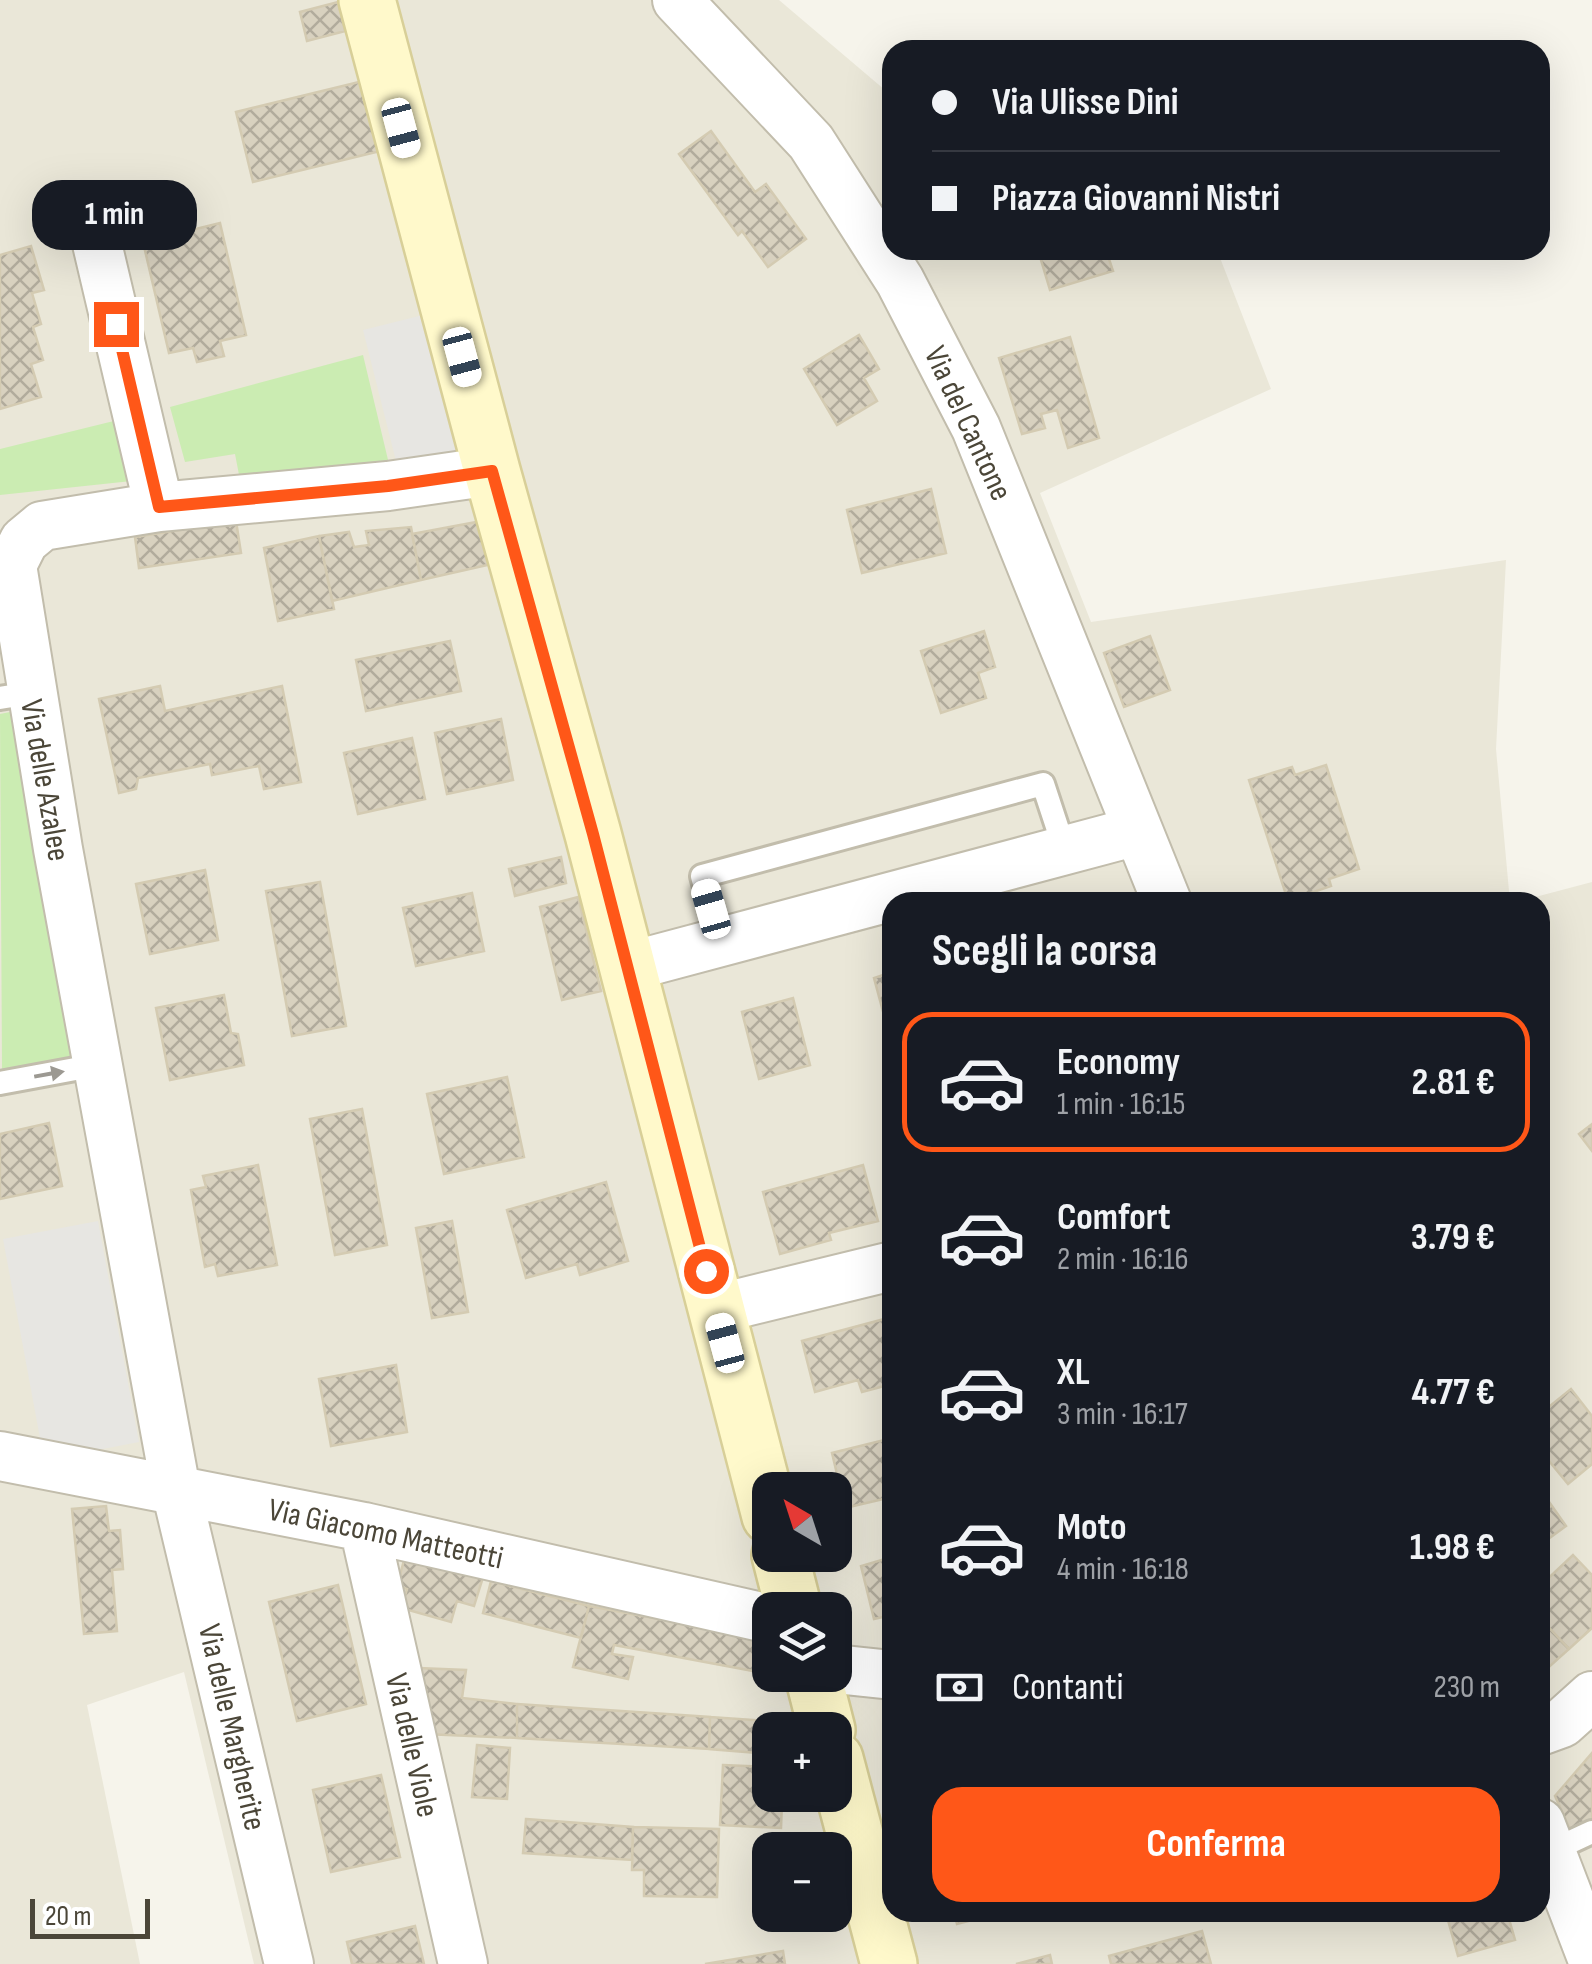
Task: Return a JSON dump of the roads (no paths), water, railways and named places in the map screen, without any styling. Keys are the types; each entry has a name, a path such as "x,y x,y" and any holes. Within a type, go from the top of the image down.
{"street":[{"path":"368,0 759,1472"},
{"name":"Via del Cantone","path":"677,0 811,142 882,253"},
{"path":"90,214 159,507"},
{"name":"Via del Cantone","path":"887,260 976,428 1163,892"},
{"name":"Via delle Azalee","path":"176,1490 98,1065 16,695 12,565 24,541 42,526 159,507 388,486 492,471"},
{"path":"907,892 1137,831"},
{"path":"627,967 882,899"},
{"path":"716,1308 882,1268"},
{"name":"Via Giacomo Matteotti","path":"0,1456 364,1527 752,1615"},
{"name":"Via delle Margherite","path":"176,1490 290,1964"},
{"name":"Via delle Viole","path":"364,1527 463,1964"},
{"path":"852,1671 882,1674"},
{"path":"1550,1728 1562,1724 1592,1696"},
{"path":"849,1812 889,1964"},
{"path":"1561,1835 1592,1958"}],"lane":[{"path":"720,942 702,876 1043,784 1064,850"},
{"path":"0,1083 98,1065"}]}
